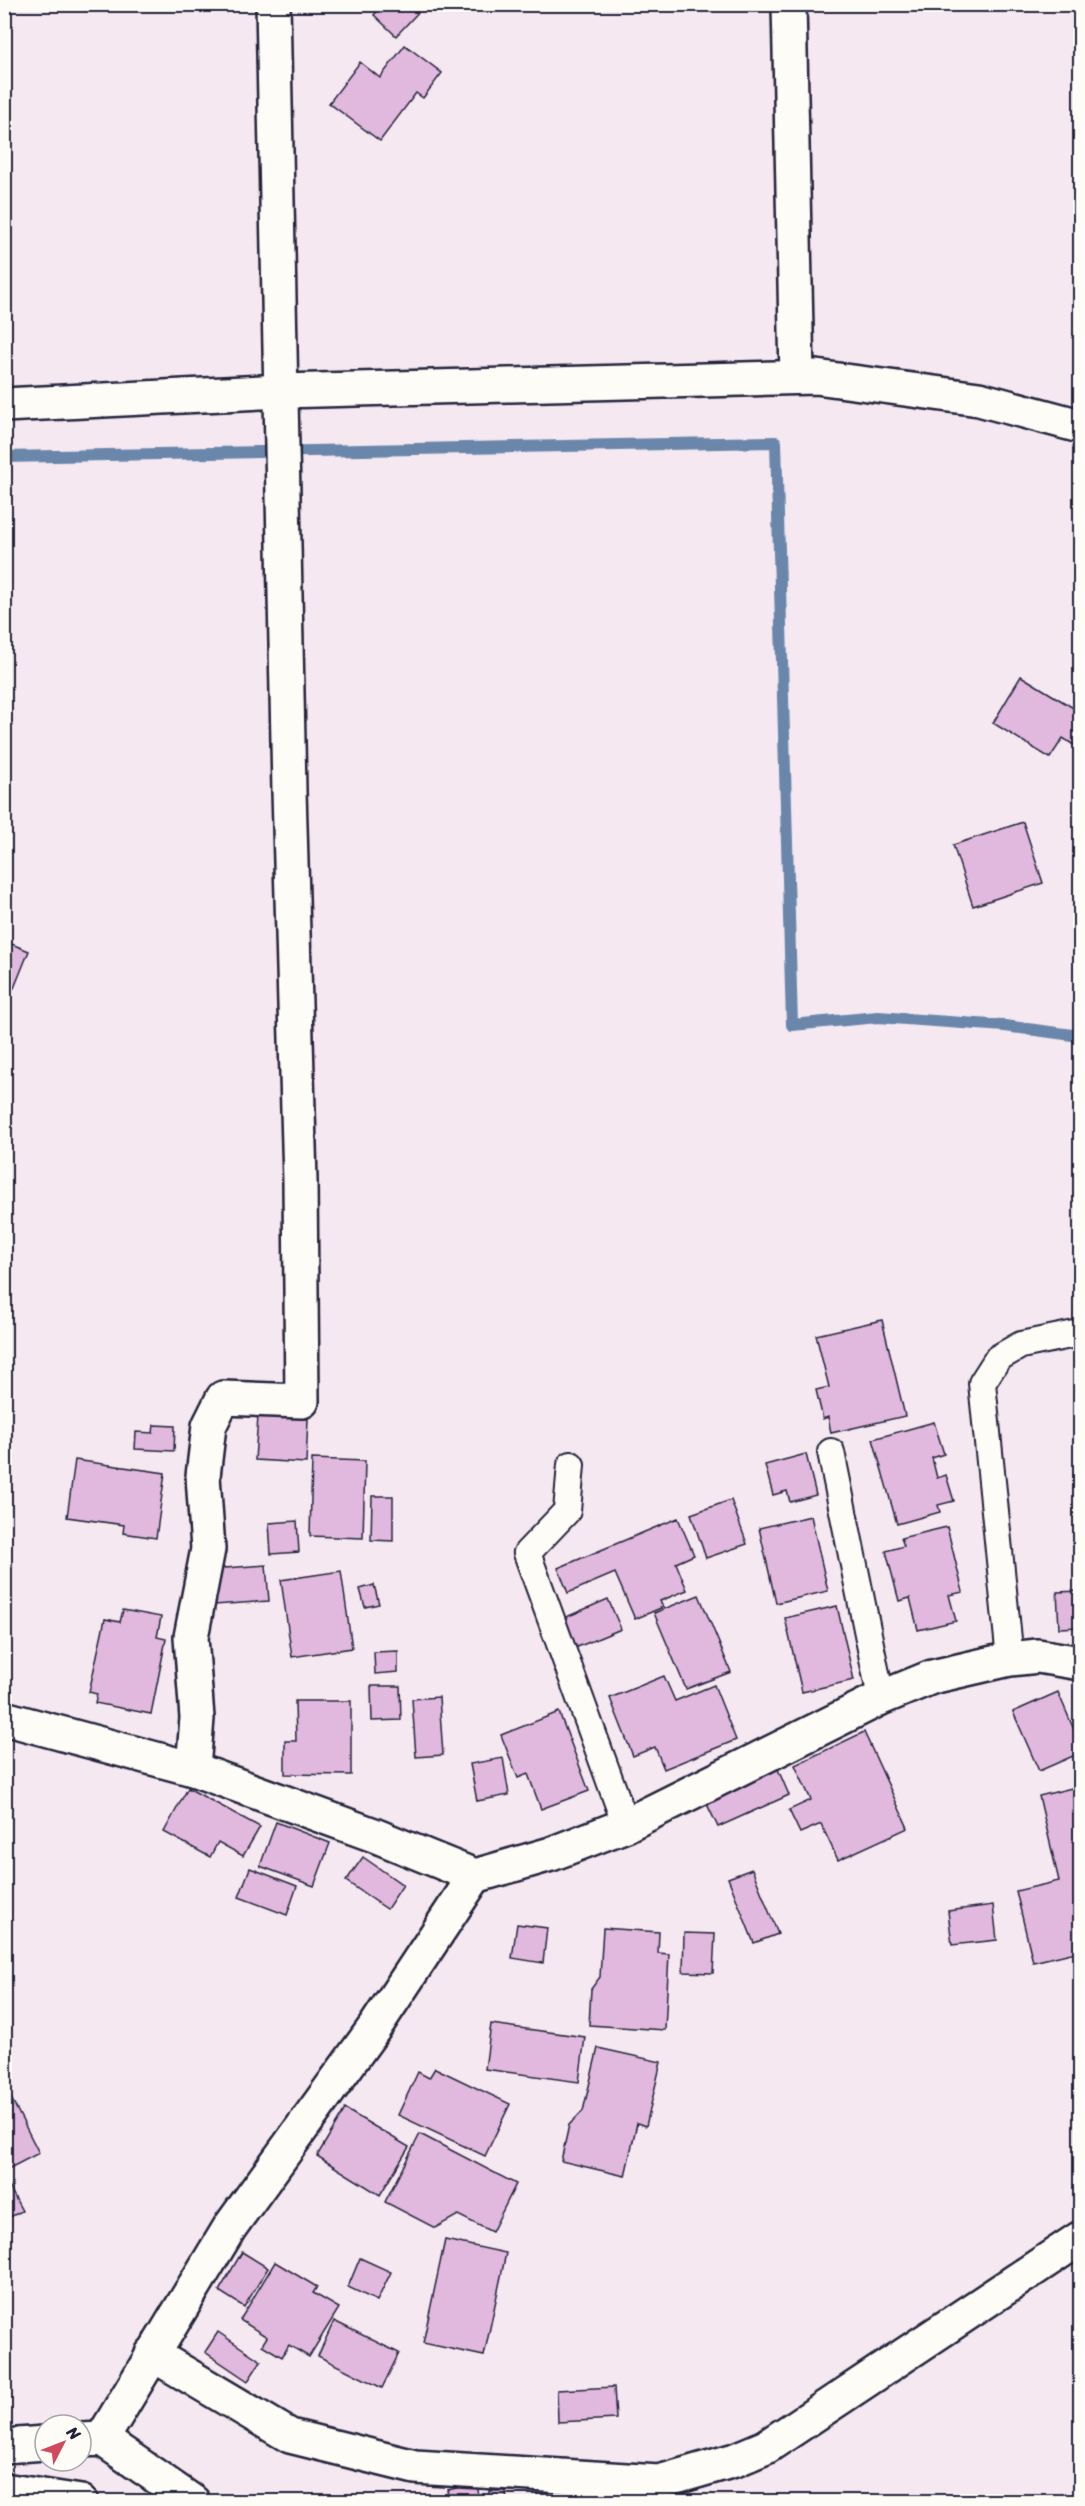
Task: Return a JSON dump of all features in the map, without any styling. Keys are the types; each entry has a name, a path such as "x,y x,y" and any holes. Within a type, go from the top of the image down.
{"street":[{"path":"193,1769 197,1718 191,1637 208,1549 203,1476 209,1426 223,1398 302,1401 300,1181 273,4"},
{"path":"789,4 797,377"},
{"path":"4,405 281,392 816,377 979,399 1080,426"},
{"path":"4,1718 193,1769 475,1876 551,1854 626,1825 881,1698 932,1677 1010,1659 1038,1656 1080,1663"},
{"path":"93,2439 152,2354 230,2227 375,2027 475,1876"},
{"path":"152,2354 290,2436 416,2467 659,2492 766,2447 1069,2245 1079,2239 1080,2241"},
{"path":"93,2441 193,2502"},
{"path":"4,2446 33,2444"},
{"path":"4,2490 81,2502"}],"lane":[{"path":"1010,1659 982,1383 998,1358 1021,1346 1080,1333"},
{"path":"831,1452 881,1698"},
{"path":"571,1465 567,1511 527,1553 626,1825"}],"building":[{"path":"383,4 422,4 424,6 396,36 374,15"},
{"path":"405,45 442,73 423,98 416,93 380,141 329,103 360,62 380,78"},
{"path":"1021,676 1080,712 1080,749 1063,738 1050,758 993,723"},
{"path":"1023,822 1043,883 973,906 953,845"},
{"path":"4,941 29,951 14,988 4,983"},
{"path":"882,1320 905,1416 831,1433 828,1417 823,1419 816,1390 829,1387 816,1335"},
{"path":"258,1416 308,1419 306,1463 255,1460"},
{"path":"934,1422 944,1454 932,1458 937,1478 946,1475 954,1501 938,1505 940,1512 897,1524 873,1439"},
{"path":"154,1425 175,1426 174,1451 135,1449 136,1432 153,1433"},
{"path":"806,1454 816,1495 790,1502 787,1491 773,1495 765,1465"},
{"path":"312,1459 365,1461 363,1538 310,1536"},
{"path":"75,1460 165,1473 156,1538 123,1533 124,1525 67,1517"},
{"path":"372,1496 393,1496 393,1541 371,1540"},
{"path":"731,1500 747,1544 706,1558 691,1514"},
{"path":"811,1516 828,1591 776,1603 759,1528"},
{"path":"678,1518 694,1555 676,1563 687,1590 660,1601 663,1607 635,1619 615,1573 568,1593 558,1568"},
{"path":"297,1521 299,1552 271,1554 269,1523"},
{"path":"947,1527 963,1592 949,1595 956,1621 918,1630 910,1598 899,1601 886,1551 904,1546 901,1538"},
{"path":"266,1565 269,1601 214,1605 211,1569"},
{"path":"341,1571 352,1648 292,1657 281,1580"},
{"path":"374,1585 379,1604 365,1607 360,1589"},
{"path":"1080,1591 1080,1627 1059,1628 1057,1592"},
{"path":"699,1595 731,1672 686,1689 654,1613"},
{"path":"608,1599 621,1629 575,1648 562,1619"},
{"path":"837,1606 854,1680 802,1692 785,1618"},
{"path":"123,1610 161,1617 157,1637 166,1639 151,1714 95,1703 97,1694 89,1692 105,1619 120,1622"},
{"path":"398,1651 398,1672 375,1674 374,1652"},
{"path":"664,1676 675,1701 714,1685 736,1740 664,1769 655,1747 633,1756 610,1698"},
{"path":"371,1686 400,1686 401,1720 372,1721"},
{"path":"1058,1692 1080,1744 1080,1753 1039,1771 1013,1712"},
{"path":"439,1697 443,1755 416,1757 412,1699"},
{"path":"295,1701 351,1701 351,1775 285,1774 285,1741 296,1741"},
{"path":"559,1712 589,1791 541,1809 528,1774 518,1778 501,1735"},
{"path":"864,1732 908,1828 838,1860 821,1824 800,1833 789,1810 811,1800 795,1765"},
{"path":"503,1758 509,1795 477,1801 470,1764"},
{"path":"777,1767 789,1795 718,1827 705,1800"},
{"path":"1080,1786 1080,1951 1033,1962 1016,1891 1059,1881 1039,1796"},
{"path":"188,1788 260,1827 243,1856 218,1842 210,1857 164,1832"},
{"path":"276,1822 330,1843 314,1886 260,1866"},
{"path":"363,1857 403,1885 387,1909 346,1881"},
{"path":"250,1868 297,1886 287,1915 239,1897"},
{"path":"752,1869 778,1934 754,1943 728,1878"},
{"path":"993,1905 997,1940 952,1945 948,1911"},
{"path":"517,1924 547,1928 543,1963 512,1958"},
{"path":"603,1928 659,1932 658,1953 669,1954 665,2030 589,2025 591,1989 600,1977"},
{"path":"684,1933 715,1934 713,1973 683,1972"},
{"path":"491,2024 585,2037 579,2082 485,2069"},
{"path":"598,2048 661,2062 646,2126 637,2123 625,2176 561,2161 569,2125 583,2111"},
{"path":"435,2068 510,2104 485,2156 398,2115 418,2072 429,2078"},
{"path":"10,2096 39,2153 4,2171 4,2099"},
{"path":"345,2109 409,2147 380,2195 317,2156"},
{"path":"420,2134 516,2184 492,2232 458,2215 435,2228 385,2202"},
{"path":"4,2177 22,2211 4,2220"},
{"path":"445,2240 506,2253 484,2356 423,2343"},
{"path":"242,2252 268,2268 244,2307 219,2291"},
{"path":"360,2258 391,2272 377,2301 348,2287"},
{"path":"275,2262 317,2287 313,2293 339,2308 309,2357 289,2345 282,2357 262,2345 267,2337 240,2320"},
{"path":"334,2321 399,2353 382,2388 318,2356"},
{"path":"218,2332 261,2361 248,2381 205,2352"},
{"path":"614,2387 616,2419 558,2422 557,2390"},
{"path":"477,2484 480,2502 449,2502 447,2490"},
{"path":"489,2491 506,2491 507,2502 489,2502"},
{"path":"596,2493 597,2502 544,2502 544,2498"}],"waterway":[{"path":"4,457 776,442 792,1025 878,1017 1005,1026 1080,1036"}]}
